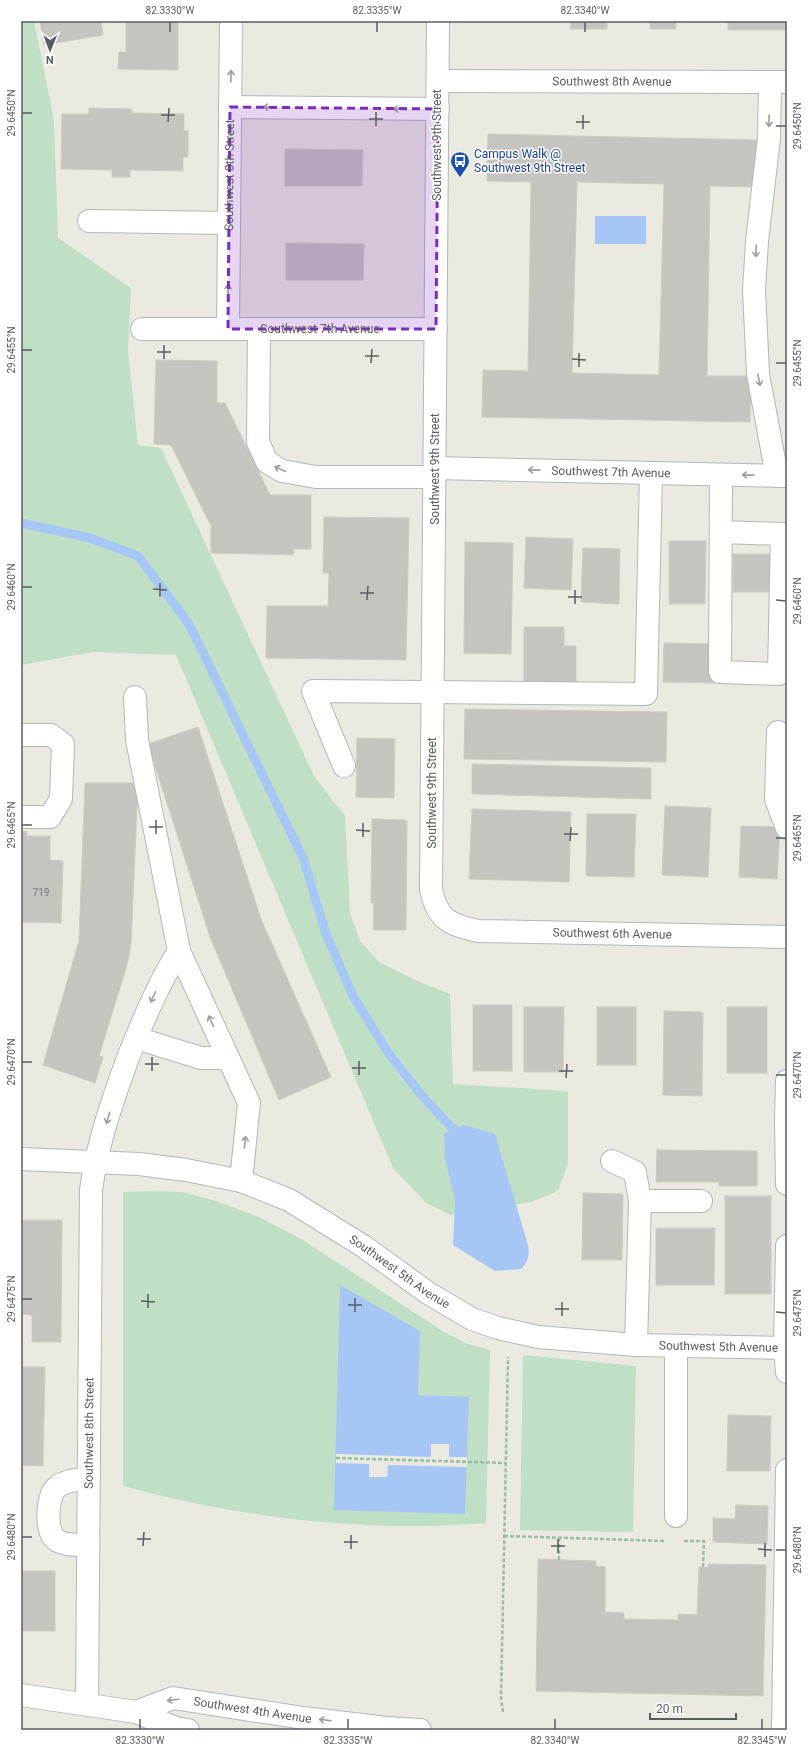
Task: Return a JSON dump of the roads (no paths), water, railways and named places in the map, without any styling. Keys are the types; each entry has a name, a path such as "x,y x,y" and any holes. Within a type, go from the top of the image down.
{"street":[{"name":"Southwest 8th Street","path":"228,329 231,21"},
{"name":"Southwest 9th Street","path":"438,21 431,889 434,903 441,915"},
{"name":"Southwest 8th Avenue","path":"438,81 778,82"},
{"path":"778,82 769,138 757,241 754,290 758,374 782,476"},
{"path":"230,107 438,109"},
{"path":"89,221 228,223"},
{"name":"Southwest 7th Avenue","path":"142,329 436,329"},
{"name":"Southwest 7th Avenue","path":"259,329 258,442 267,462 282,471 316,477 435,472 651,473 782,476"},
{"path":"344,766 314,690 646,694 651,473"},
{"path":"721,475 720,672 779,674 782,534 721,532"},
{"path":"135,697 138,747 179,951 250,1103 241,1181"},
{"path":"778,732 776,799 787,828"},
{"path":"21,734 51,735 62,744 61,799 50,817 21,817"},
{"name":"Southwest 6th Avenue","path":"441,915 458,927 478,931 787,937"},
{"name":"Southwest 8th Street","path":"87,1704 91,1190 95,1162 117,1088 147,1010 164,974 179,951"},
{"path":"136,1038 201,1058 228,1058"},
{"path":"787,1081 787,1184"},
{"name":"Southwest 5th Avenue","path":"21,1159 139,1164 186,1170 241,1181 289,1200 364,1246 428,1292 472,1319 498,1328 538,1337 636,1345 786,1348"},
{"path":"612,1161 635,1172 640,1201 636,1345"},
{"path":"640,1201 700,1201"},
{"path":"787,1246 787,1372"},
{"path":"676,1346 676,1516"},
{"path":"783,1730 787,1470"},
{"path":"88,1545 68,1544 56,1540 50,1531 48,1517 50,1501 55,1488 66,1481 89,1478"},
{"name":"Southwest 4th Avenue","path":"21,1695 136,1712 176,1728 188,1730"},
{"name":"Southwest 4th Avenue","path":"136,1712 173,1698 387,1728 420,1730"}],"water":[{"path":"595,216 646,216 646,244 595,244"},
{"path":"464,1125 495,1134 528,1245 528,1258 521,1269 495,1271 453,1245 455,1201 445,1158 444,1133"},
{"path":"340,1285 420,1331 418,1395 469,1397 465,1514 334,1510"}],"waterway":[{"path":"21,523 90,538 138,556 189,624 303,858 326,934 353,996 389,1054 423,1097 453,1129"}],"place":[{"name":"Campus Walk @ Southwest 9th Street","path":"460,178"}]}
